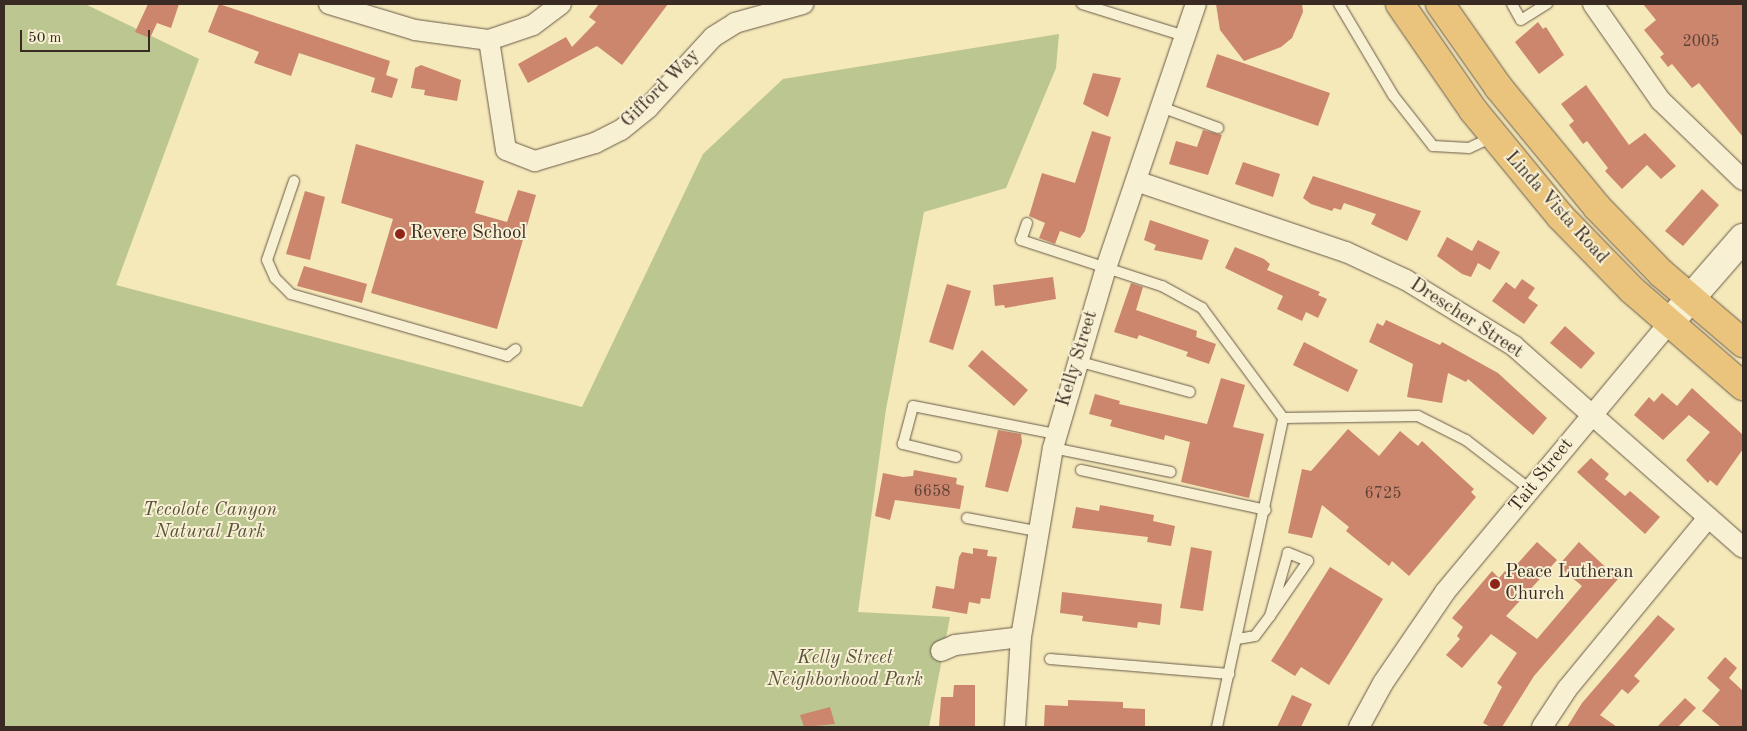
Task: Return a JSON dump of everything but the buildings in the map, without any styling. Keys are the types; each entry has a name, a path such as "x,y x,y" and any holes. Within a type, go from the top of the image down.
{"main road":[{"name":"Linda Vista Road","path":"1400,4 1493,137 1595,253 1669,323 1743,386"},
{"name":"Linda Vista Road","path":"1440,4 1499,88 1568,176 1635,248 1743,343"}],"street":[{"path":"329,4 415,30 488,40 533,25 561,4"},
{"name":"Gifford Way","path":"488,40 506,150 535,161 595,143 621,130 648,108 713,37 735,23 803,4"},
{"name":"Kelly Street","path":"1015,727 1021,637 1036,531 1055,441 1077,361 1106,268 1196,4"},
{"path":"1593,4 1661,101 1743,180"},
{"name":"Drescher Street","path":"1136,181 1346,252 1406,280 1514,346 1590,416 1743,548"},
{"name":"Tait Street","path":"1359,727 1383,683 1445,592 1532,490 1590,416 1743,238"},
{"path":"1542,727 1566,689 1708,518"},
{"path":"941,651 955,645 1021,637"}],"lane":[{"path":"1082,4 1185,36"},
{"path":"1339,4 1393,95 1433,146 1469,148 1493,137"},
{"path":"1512,4 1521,20 1547,4"},
{"path":"1161,107 1218,128"},
{"path":"294,181 267,260 275,278 292,294 507,356 516,349"},
{"path":"1027,223 1021,240 1181,294 1202,308 1283,418 1266,510 1217,727"},
{"path":"1077,361 1190,392"},
{"path":"956,458 903,444 913,406 1171,472"},
{"path":"1283,418 1418,416 1466,440 1532,490"},
{"path":"1081,470 1266,510"},
{"path":"967,518 1036,531"},
{"path":"1237,639 1256,636 1270,616 1303,568 1308,560 1288,553 1270,616"},
{"path":"1050,659 1229,674"}],"green space":[{"name":"Tecolote Canyon Natural Park","path":"4,4 85,4 199,59 116,285 582,407 703,154 783,79 1059,34 1056,68 1006,188 924,212 886,409 858,612 950,617 929,727 4,727"}],"place":[{"name":"Revere School","path":"400,234"},
{"name":"Peace Lutheran Church","path":"1495,584"}],"park label":[{"name":"Kelly Street Neighborhood Park","path":"845,670"}]}
